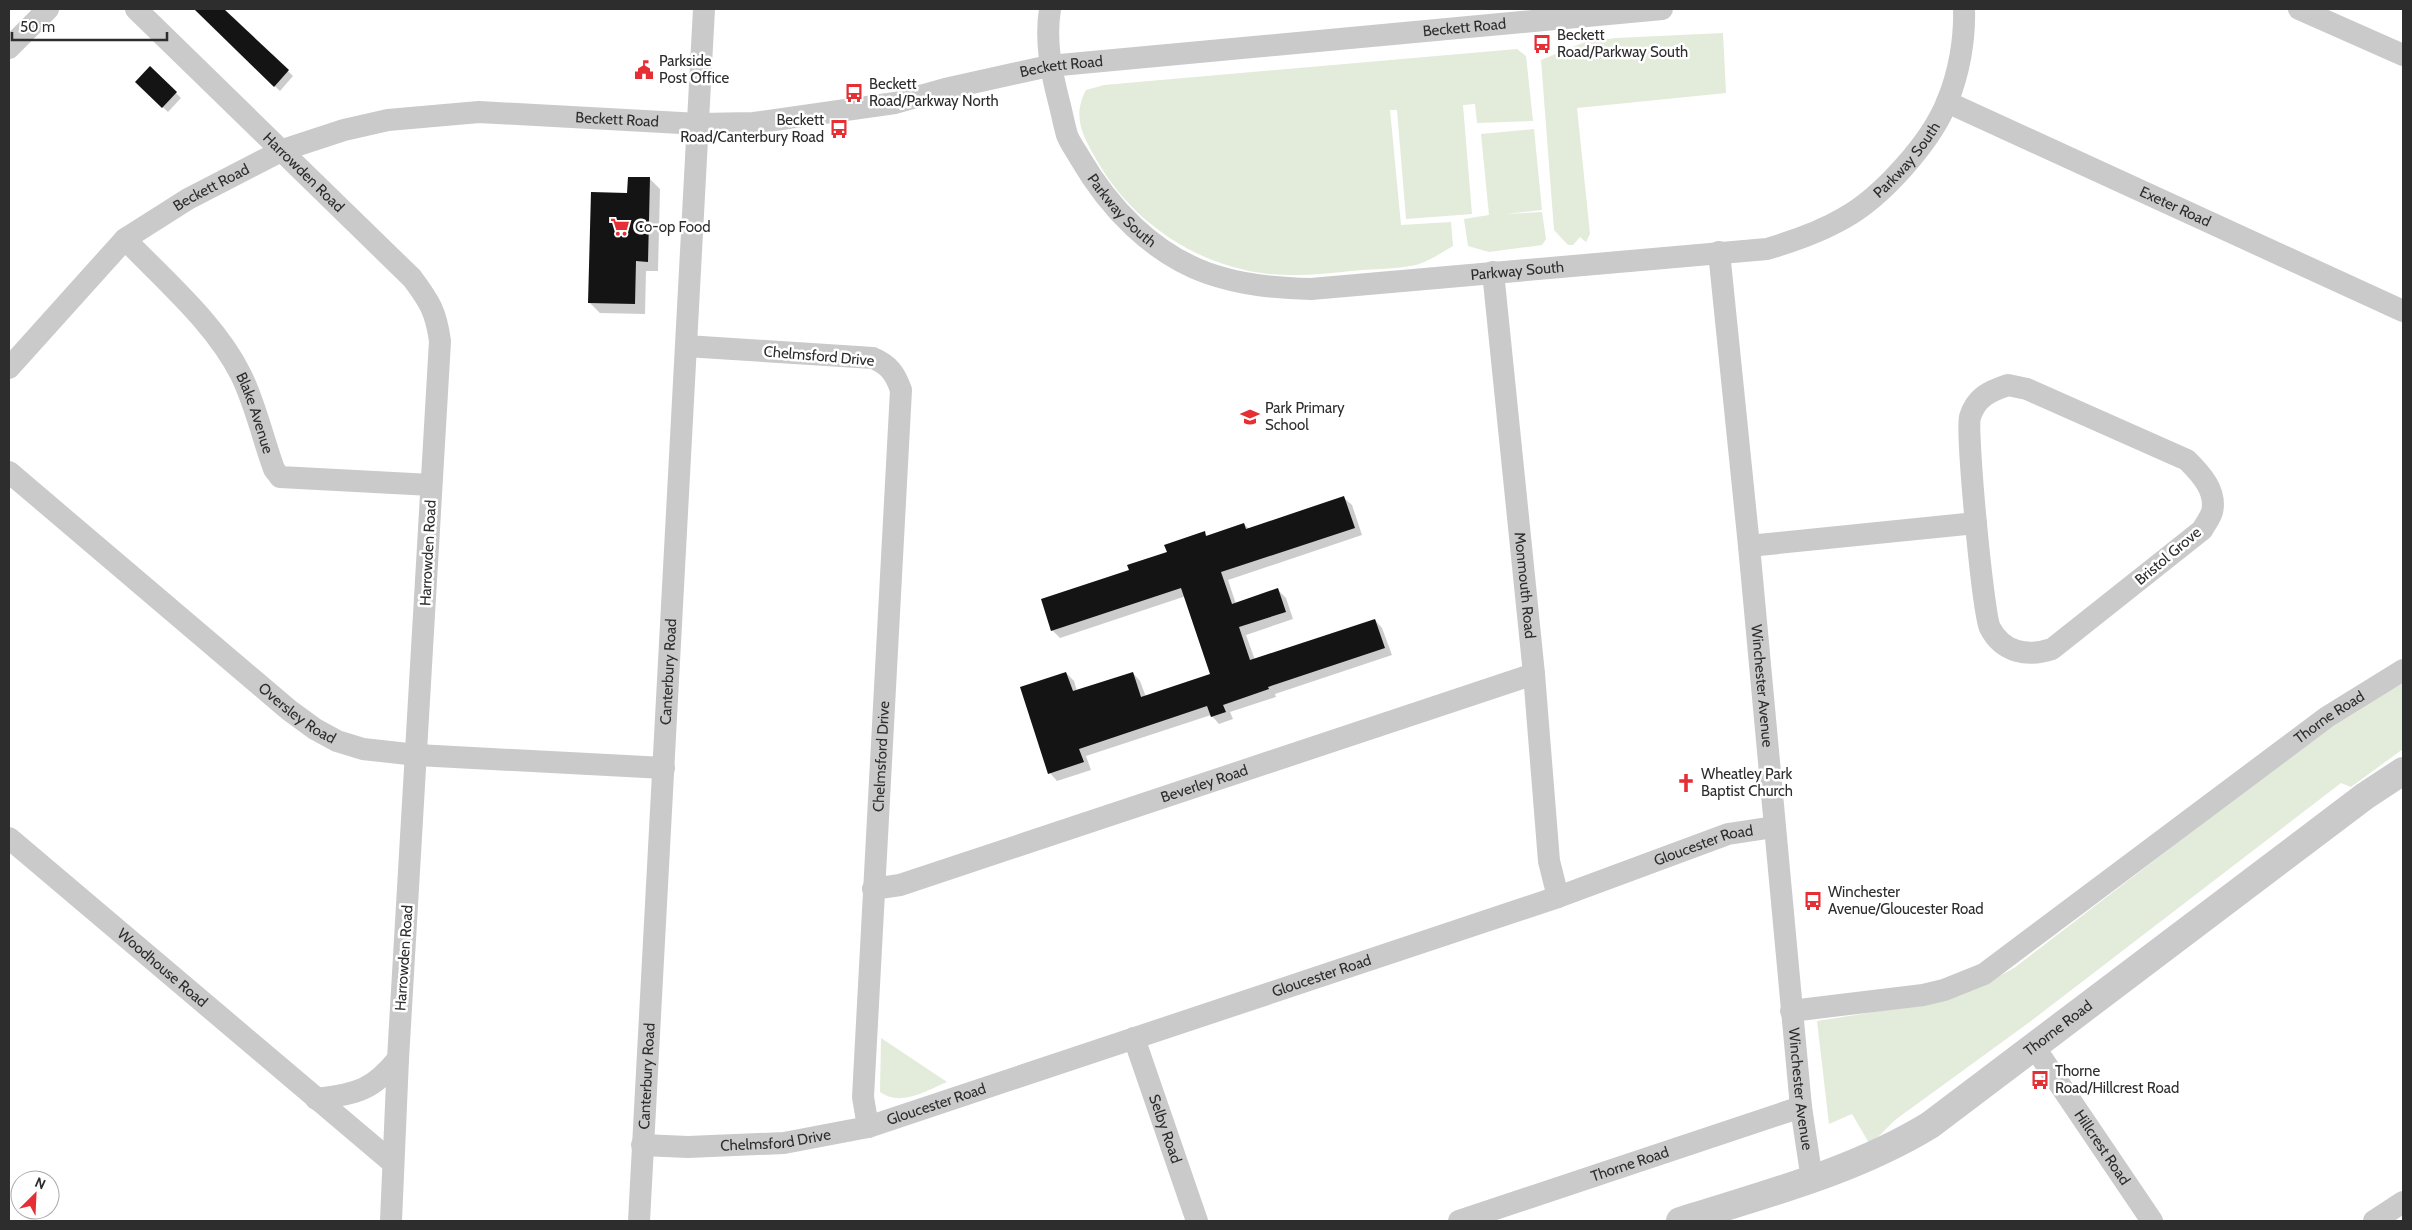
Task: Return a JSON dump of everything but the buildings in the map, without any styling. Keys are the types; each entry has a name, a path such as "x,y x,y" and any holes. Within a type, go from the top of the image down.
{"street":[{"path":"9,48 48,9"},
{"name":"Harrowden Road","path":"136,9 283,150 412,278 426,297 437,317 440,341 398,1059 391,1221"},
{"name":"Canterbury Road","path":"639,1221 704,9"},
{"name":"Parkway South","path":"1050,9 1049,66 1068,137 1107,199 1134,228 1176,258 1206,272 1237,282 1276,288 1311,289 1766,249 1801,238 1846,217 1878,193 1908,161 1931,132 1947,102 1960,54 1964,9"},
{"name":"Beckett Road","path":"9,368 125,239 188,199 283,150 344,130 388,120 479,112 699,124 754,123 895,103 1049,66 1662,9"},
{"path":"2299,9 2403,55"},
{"name":"Exeter Road","path":"1947,102 2403,311"},
{"name":"Blake Avenue","path":"125,239 208,326 226,348 242,376 274,469 280,477 431,485"},
{"name":"Winchester Avenue","path":"1719,252 1749,546 1791,1010 1801,1107 1812,1180"},
{"name":"Monmouth Road","path":"1493,272 1534,674 1550,861 1558,897"},
{"name":"Chelmsford Drive","path":"642,1145 688,1147 784,1143 868,1127 863,1097 901,390 896,377 887,364 873,358 686,346"},
{"name":"Bristol Grove","path":"2008,385 2027,389 2187,460 2211,490 2212,512 2202,530 2052,648 2038,653 2020,653 2003,644 1990,628 1976,523 1970,419 1977,401 1990,391 2008,385"},
{"name":"Oversley Road","path":"9,472 315,729 337,741 363,749 417,755 664,768"},
{"path":"1749,546 1976,523"},
{"name":"Thorne Road","path":"1791,1010 1923,995 1944,990 1984,974 2327,718 2403,670"},
{"name":"Beverley Road","path":"873,889 900,885 1534,674"},
{"name":"Thorne Road","path":"1680,1221 1812,1180 1866,1160 1930,1125 2035,1048 2365,796 2403,771"},
{"name":"Gloucester Road","path":"868,1127 1558,897 1728,834 1774,827"},
{"name":"Woodhouse Road","path":"9,838 393,1163"},
{"name":"Selby Road","path":"1134,1038 1197,1221"},
{"name":"Hillcrest Road","path":"2035,1048 2152,1221"},
{"path":"316,1099 354,1093 369,1086 383,1077 398,1059"},
{"name":"Thorne Road","path":"1460,1221 1801,1107"},
{"path":"2374,1221 2403,1202"}],"green space":[{"path":"1723,33 1726,93 1577,108 1590,234 1586,242 1580,237 1573,245 1568,245 1554,230 1541,60 1585,42 1616,38"},
{"path":"1517,49 1526,56 1533,121 1477,123 1475,104 1463,105 1472,214 1406,219 1397,110 1390,110 1401,225 1451,222 1453,246 1428,260 1412,266 1325,274 1285,275 1245,270 1201,255 1161,232 1126,201 1099,164 1081,128 1080,110 1086,90 1104,85"},
{"path":"1534,129 1542,210 1506,214 1542,212 1546,239 1542,245 1489,252 1468,246 1464,219 1489,215 1481,134"},
{"path":"2403,683 2403,749 2351,787 2341,783 2031,1021 1895,1120 1869,1143 1852,1114 1829,1124 1817,1021 1918,1004 1991,980 2014,968 2306,744 2369,702"},
{"path":"881,1038 947,1082 905,1098 896,1098 880,1092"}],"place":[{"name":"Beckett Road/Parkway South","path":"1542,44"},
{"name":"Parkside Post Office","path":"644,70"},
{"name":"Beckett Road/Parkway North","path":"854,93"},
{"name":"Beckett Road/Canterbury Road","path":"839,129"},
{"name":"Co-op Food","path":"620,227"},
{"name":"Park Primary School","path":"1250,417"},
{"name":"Wheatley Park Baptist Church","path":"1686,783"},
{"name":"Winchester Avenue/Gloucester Road","path":"1813,901"},
{"name":"Thorne Road/Hillcrest Road","path":"2040,1080"}]}
